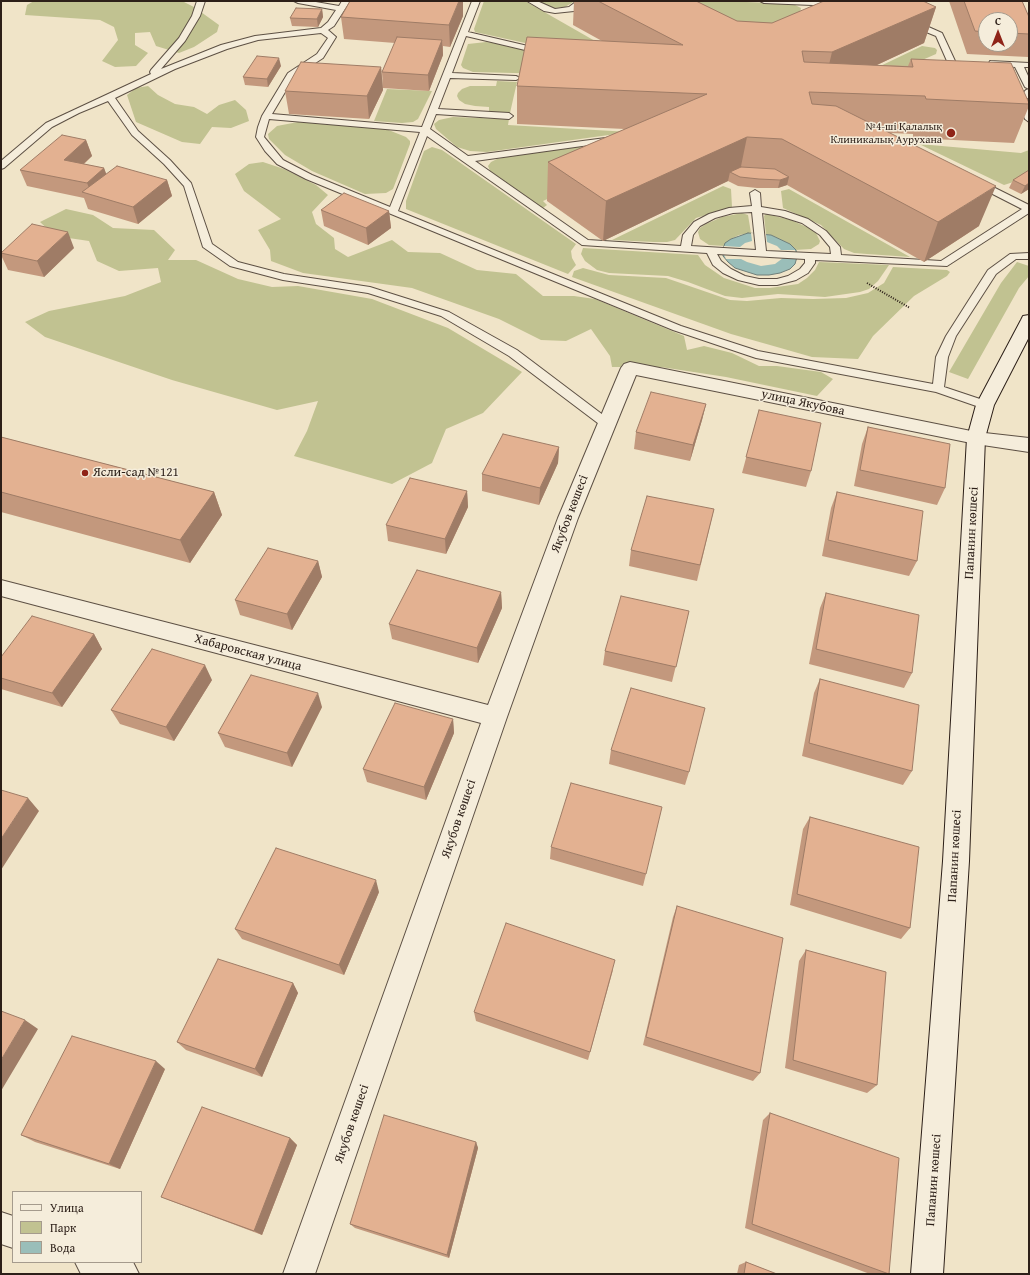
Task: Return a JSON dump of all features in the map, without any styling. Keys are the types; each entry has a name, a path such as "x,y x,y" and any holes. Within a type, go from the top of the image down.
{"street":[{"name":"Папанин көшесі","path":"927,1274 956,861 976,438 985,405 1029,320"},
{"name":"Якубов көшесі","path":"299,1274 495,717 568,518 630,368"},
{"name":"улица Якубова","path":"630,368 976,438 1029,445"},
{"name":"Хабаровская улица","path":"4,593 495,717"},
{"path":"1,1228 12,1232"},
{"path":"94,1263 123,1274"}],"lane":[{"path":"148,79 182,39 196,16 201,1"},
{"path":"298,1 341,9"},
{"path":"1,166 49,125 76,111 172,67 224,47 258,38 323,30 331,24 346,1"},
{"path":"393,212 476,1"},
{"path":"531,1 547,9 555,11 570,9 582,1"},
{"path":"764,1 812,7 843,5"},
{"path":"903,19 939,35"},
{"path":"934,23 951,61"},
{"path":"323,30 332,36 320,56 291,75 266,116 262,127 260,137 268,149 280,162 309,177 677,328 756,354 938,389 985,405"},
{"path":"463,33 547,53"},
{"path":"981,62 1029,65"},
{"path":"1018,64 1029,87"},
{"path":"446,75 516,78"},
{"path":"1029,92 1021,100 1029,119"},
{"path":"109,96 135,133 167,162 188,185 206,245 234,264 283,277 370,290 445,314 513,353 607,424"},
{"path":"432,111 509,116"},
{"path":"266,116 425,130 586,243 943,264 1029,209"},
{"path":"466,159 626,137"},
{"path":"972,180 1029,209"},
{"path":"755,193 761,254"},
{"path":"685,249 688,235 697,224 712,216 732,210 757,209 782,213 805,221 823,233 835,247 836,258"},
{"path":"711,251 717,263 727,271 742,278 759,282 777,282 792,278 804,271 810,263 810,256"},
{"path":"938,389 942,357 951,336 992,272 1014,256 1029,256"}],"green space":[{"path":"34,1 182,1 194,7 219,25 217,32 194,47 179,53 156,46 150,32 135,33 135,45 148,53 136,66 115,67 102,61 118,40 114,27 100,20 25,15 27,5"},
{"path":"484,1 525,1 644,69 475,32 474,29"},
{"path":"537,1 575,1 565,7 555,8 546,6"},
{"path":"682,1 793,4 801,8 800,13 754,30"},
{"path":"486,42 634,76 473,72 463,68 461,65 468,44"},
{"path":"922,46 935,48 937,50 936,54 865,85 843,84"},
{"path":"497,81 517,82 510,113 489,112 489,107 465,104 459,100 457,96 462,89 470,86 496,86"},
{"path":"148,86 158,95 175,104 194,107 207,114 219,105 235,100 246,110 249,121 231,128 212,127 200,144 182,142 136,122 127,95 136,88"},
{"path":"387,89 432,91 418,119 413,122 402,123 374,121"},
{"path":"453,117 509,119 508,125 630,132 487,152 470,151 457,147 436,129 434,124 439,120"},
{"path":"298,122 386,129 406,137 410,141 410,144 393,189 386,193 365,194 312,171 285,155 269,139 268,134 277,126"},
{"path":"668,134 690,135 543,201 547,205 543,208 490,171 488,166 491,162 497,159 507,157"},
{"path":"919,144 1021,153 1029,150 1029,179 1026,178 1004,185"},
{"path":"432,147 442,150 576,244 571,251 572,258 576,265 568,274 406,209 406,201 424,151"},
{"path":"263,162 284,169 316,185 328,195 312,212 316,224 334,238 335,249 348,257 392,240 408,252 440,253 477,270 516,274 543,296 574,296 595,299 684,336 687,350 704,346 732,353 759,366 777,366 821,372 833,379 817,396 726,377 661,367 612,367 610,356 591,329 566,341 541,340 499,319 412,288 303,273 271,261 270,250 258,230 281,219 244,191 235,174 249,164"},
{"path":"723,186 731,189 732,207 696,218 675,240 667,242 654,242 612,240"},
{"path":"789,189 910,257 854,253 844,249 821,225 783,208 781,191"},
{"path":"66,209 93,215 113,228 154,230 175,250 168,260 196,260 238,279 272,287 298,286 372,299 448,328 522,372 483,413 446,429 432,463 392,484 294,456 307,431 318,401 277,410 172,380 45,337 25,322 49,311 125,296 161,282 158,268 119,271 97,261 89,241 55,236 40,222"},
{"path":"742,213 748,215 751,233 739,235 731,239 724,246 709,245 700,239 698,232 700,228 706,224 722,217"},
{"path":"766,214 791,220 809,228 816,233 820,241 819,244 811,249 795,250 790,244 766,234 764,216"},
{"path":"583,248 698,255 705,265 724,278 755,288 770,288 798,284 815,270 819,262 889,265 878,281 869,289 860,292 825,297 778,294 742,298 725,296 668,276 609,273 597,270 585,261 581,254"},
{"path":"1017,262 1029,266 1029,276 1019,288 968,379 949,372 1001,283"},
{"path":"893,267 947,270 950,272 947,276 914,296 873,336 858,359 812,357 731,334 572,277 574,271 583,268 609,275 666,278 730,300 747,301 781,298 846,298 868,293 884,283"}],"water":[{"path":"748,233 771,235 790,244 796,250 797,257 795,264 790,269 769,275 757,275 735,268 723,256 725,243 731,239"}],"pier":[{"path":"751,233 766,234 767,242 777,246 781,250 795,250 797,258 783,258 775,264 761,266 741,259 726,259 723,252 724,246 740,247 745,243 752,241"}],"building":[{"path":"350,1 459,1 449,25 341,17"},
{"path":"598,1 696,1 737,21 772,23 824,1 923,1 936,7 832,52 802,51 804,62 913,67 911,59 1011,63 1029,104 926,99 925,96 809,92 812,104 836,106 996,186 938,222 782,139 747,137 606,201 548,162 707,94 517,86 527,37 683,45"},
{"path":"964,1 1022,1 1029,17 1029,34 1018,33 1018,12 978,12 978,31 975,31"},
{"path":"296,8 322,9 317,19 290,18"},
{"path":"397,37 442,40 428,75 382,72"},
{"path":"257,56 279,58 267,79 243,77"},
{"path":"301,62 381,67 367,96 285,91"},
{"path":"62,135 86,140 64,160 104,168 87,183 20,170"},
{"path":"117,166 167,180 133,207 82,192"},
{"path":"741,167 775,169 789,177 780,180 759,179 740,177 730,172"},
{"path":"1029,170 1029,183 1025,186 1013,180"},
{"path":"344,193 389,211 366,228 321,210"},
{"path":"32,224 68,232 37,261 1,253"},
{"path":"651,392 706,404 693,445 636,432"},
{"path":"759,410 821,423 811,471 746,457"},
{"path":"868,427 950,444 945,488 860,470"},
{"path":"503,434 559,447 540,488 482,474"},
{"path":"1,437 214,492 180,540 1,492"},
{"path":"410,478 467,491 445,539 386,525"},
{"path":"837,492 923,511 917,561 828,540"},
{"path":"647,496 714,509 700,565 631,550"},
{"path":"268,548 318,561 287,614 235,600"},
{"path":"417,570 501,592 477,648 389,624"},
{"path":"826,593 919,615 912,673 816,649"},
{"path":"621,596 689,611 676,667 605,651"},
{"path":"32,616 94,634 52,693 1,678 1,657"},
{"path":"152,649 205,665 166,727 111,710"},
{"path":"251,675 318,693 287,753 218,733"},
{"path":"820,679 919,705 912,771 809,743"},
{"path":"631,688 705,708 689,772 611,750"},
{"path":"395,703 453,719 424,787 363,769"},
{"path":"571,783 662,807 646,874 551,847"},
{"path":"1,790 28,798 1,839"},
{"path":"810,817 919,847 910,928 797,894"},
{"path":"276,848 376,880 339,965 235,929"},
{"path":"677,906 783,938 760,1073 646,1037"},
{"path":"506,923 615,960 590,1052 474,1012"},
{"path":"806,950 886,972 877,1085 793,1060"},
{"path":"218,959 293,983 255,1069 177,1042"},
{"path":"1,1011 25,1020 1,1060"},
{"path":"72,1036 156,1061 109,1164 21,1135"},
{"path":"202,1107 290,1138 254,1231 161,1197"},
{"path":"770,1113 899,1158 889,1274 752,1224"},
{"path":"384,1115 476,1142 447,1255 350,1224"},
{"path":"746,1262 777,1274 744,1274"}],"place":[{"name":"№4-ші Қалалық Клиникалық Аурухана","path":"951,133"},
{"name":"Ясли-сад №121","path":"85,473"}]}
